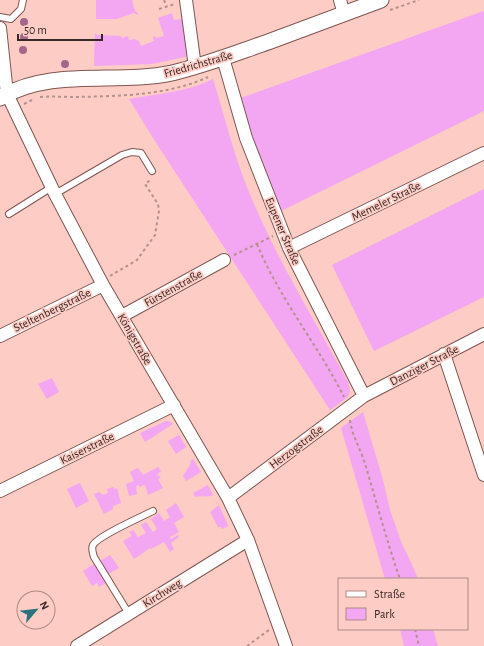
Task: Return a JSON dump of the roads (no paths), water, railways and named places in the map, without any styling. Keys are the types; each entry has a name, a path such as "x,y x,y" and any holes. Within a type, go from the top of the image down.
{"street":[{"path":"186,0 195,67"},
{"name":"Friedrichstraße","path":"4,96 23,87 46,82 74,79 147,76 171,73 195,67 223,58 342,7 382,0"},
{"name":"Königstraße","path":"0,28 4,96 102,283 228,498 248,540 286,646"},
{"name":"Eupener Straße","path":"223,58 246,138 289,248 364,396"},
{"name":"Memeler Straße","path":"289,248 484,153"},
{"name":"Fürstenstraße","path":"122,316 224,260"},
{"name":"Steltenbergstraße","path":"0,336 102,283"},
{"name":"Danziger Straße","path":"364,396 484,334"},
{"path":"444,354 484,474"},
{"name":"Herzogstraße","path":"228,498 364,396"},
{"name":"Kaiserstraße","path":"0,491 174,405"},
{"name":"Kirchweg","path":"77,646 248,540"}],"lane":[{"path":"0,17 11,19 21,9 23,0"},
{"path":"9,214 115,158 132,152 142,153 152,171"},
{"path":"129,614 94,557 92,546 100,539 153,510"}]}
